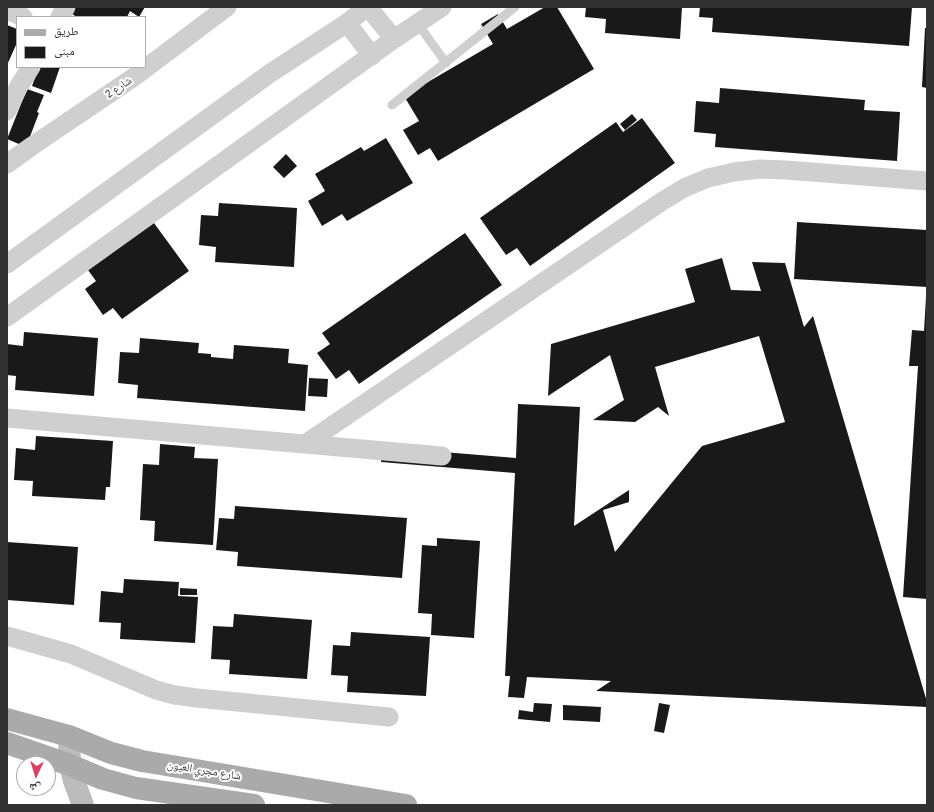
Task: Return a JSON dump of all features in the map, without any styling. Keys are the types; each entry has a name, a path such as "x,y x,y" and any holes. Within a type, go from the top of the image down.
{"main road":[{"name":"شارع مجري العيون","path":"7,719 69,736 111,753 142,761 406,805"},
{"path":"7,743 70,765 103,779 136,788 254,805"}],"street":[{"path":"61,16 66,7"},
{"name":"شارع 2","path":"9,161 134,77 227,7"},
{"path":"7,264 269,74 368,7 394,39"},
{"path":"7,317 394,39 442,7"},
{"path":"7,10 20,16"},
{"path":"347,22 372,56"},
{"path":"7,111 13,83 30,68"},
{"path":"305,444 661,202 684,188 708,178 734,172 760,169 927,181"},
{"path":"7,418 442,456"},
{"path":"7,636 71,654 156,690 175,695 390,717"},
{"path":"69,736 70,765 83,805"},
{"path":"178,805 198,797"}],"lane":[{"path":"392,105 515,7"},
{"path":"418,24 446,63"}],"building":[{"path":"67,7 145,7 140,16 130,11 128,16 75,16 65,10"},
{"path":"545,7 557,7 594,69 438,161 430,148 418,155 403,130 419,121 404,96 493,44 481,24 498,14 507,29"},
{"path":"586,7 682,7 680,39 605,33 606,19 585,17"},
{"path":"700,7 912,7 909,46 712,32 713,18 699,17"},
{"path":"7,25 16,29 16,45 7,65"},
{"path":"925,28 927,28 927,88 922,87"},
{"path":"39,68 60,68 51,93 32,86"},
{"path":"720,88 865,100 864,110 900,112 897,161 715,147 716,134 694,132 696,101 719,103"},
{"path":"27,89 44,95 26,147 7,139"},
{"path":"632,114 637,120 625,130 620,124"},
{"path":"642,118 675,163 530,266 517,248 506,255 480,218 616,122 623,132"},
{"path":"386,138 413,183 347,221 342,214 322,226 308,201 325,191 315,174 361,147 364,151"},
{"path":"286,154 297,166 284,178 273,167"},
{"path":"219,203 297,208 294,267 215,262 216,247 199,245 201,215 218,216"},
{"path":"797,222 927,230 927,287 794,279"},
{"path":"154,223 189,271 122,319 113,308 103,315 85,289 96,281 88,270"},
{"path":"465,233 502,285 359,384 349,370 336,379 317,353 330,344 322,333"},
{"path":"722,258 731,290 761,291 752,262 785,263 804,327 813,316 927,702 927,707 596,691 611,681 527,677 524,698 508,697 510,676 505,676 515,473 381,462 382,447 516,458 518,404 580,407 574,526 629,490 629,502 603,510 615,552 702,446 785,422 759,336 655,367 669,416 658,407 635,422 593,420 624,400 610,355 548,396 551,344 695,302 685,269"},
{"path":"926,297 927,599 903,597 918,366 909,366 912,330 924,331"},
{"path":"24,332 98,338 94,396 15,390 16,376 7,375 7,344 23,346"},
{"path":"140,338 199,343 198,353 211,354 211,357 233,359 234,345 289,349 288,363 308,365 305,411 137,398 138,385 118,383 120,352 139,353"},
{"path":"309,378 328,379 327,397 308,396"},
{"path":"36,436 113,441 110,487 106,487 105,500 32,496 33,481 14,480 16,448 35,450"},
{"path":"160,444 195,447 194,458 218,459 213,545 154,541 155,521 140,520 143,464 159,465"},
{"path":"235,506 407,518 402,578 237,566 238,552 216,550 219,518 234,519"},
{"path":"437,538 480,541 474,638 431,635 432,614 418,613 422,545 437,546"},
{"path":"7,542 78,547 74,605 7,600"},
{"path":"124,579 179,582 178,596 198,597 195,643 120,639 121,623 99,622 101,591 123,593"},
{"path":"180,588 197,589 197,595 180,595"},
{"path":"234,614 312,620 307,679 229,674 230,660 211,659 213,626 233,627"},
{"path":"351,632 430,637 426,696 347,692 348,676 331,675 333,645 350,646"},
{"path":"534,703 552,704 550,722 518,719 519,710 533,712"},
{"path":"659,703 670,705 664,733 654,731"},
{"path":"563,705 601,707 600,722 563,720"}]}
